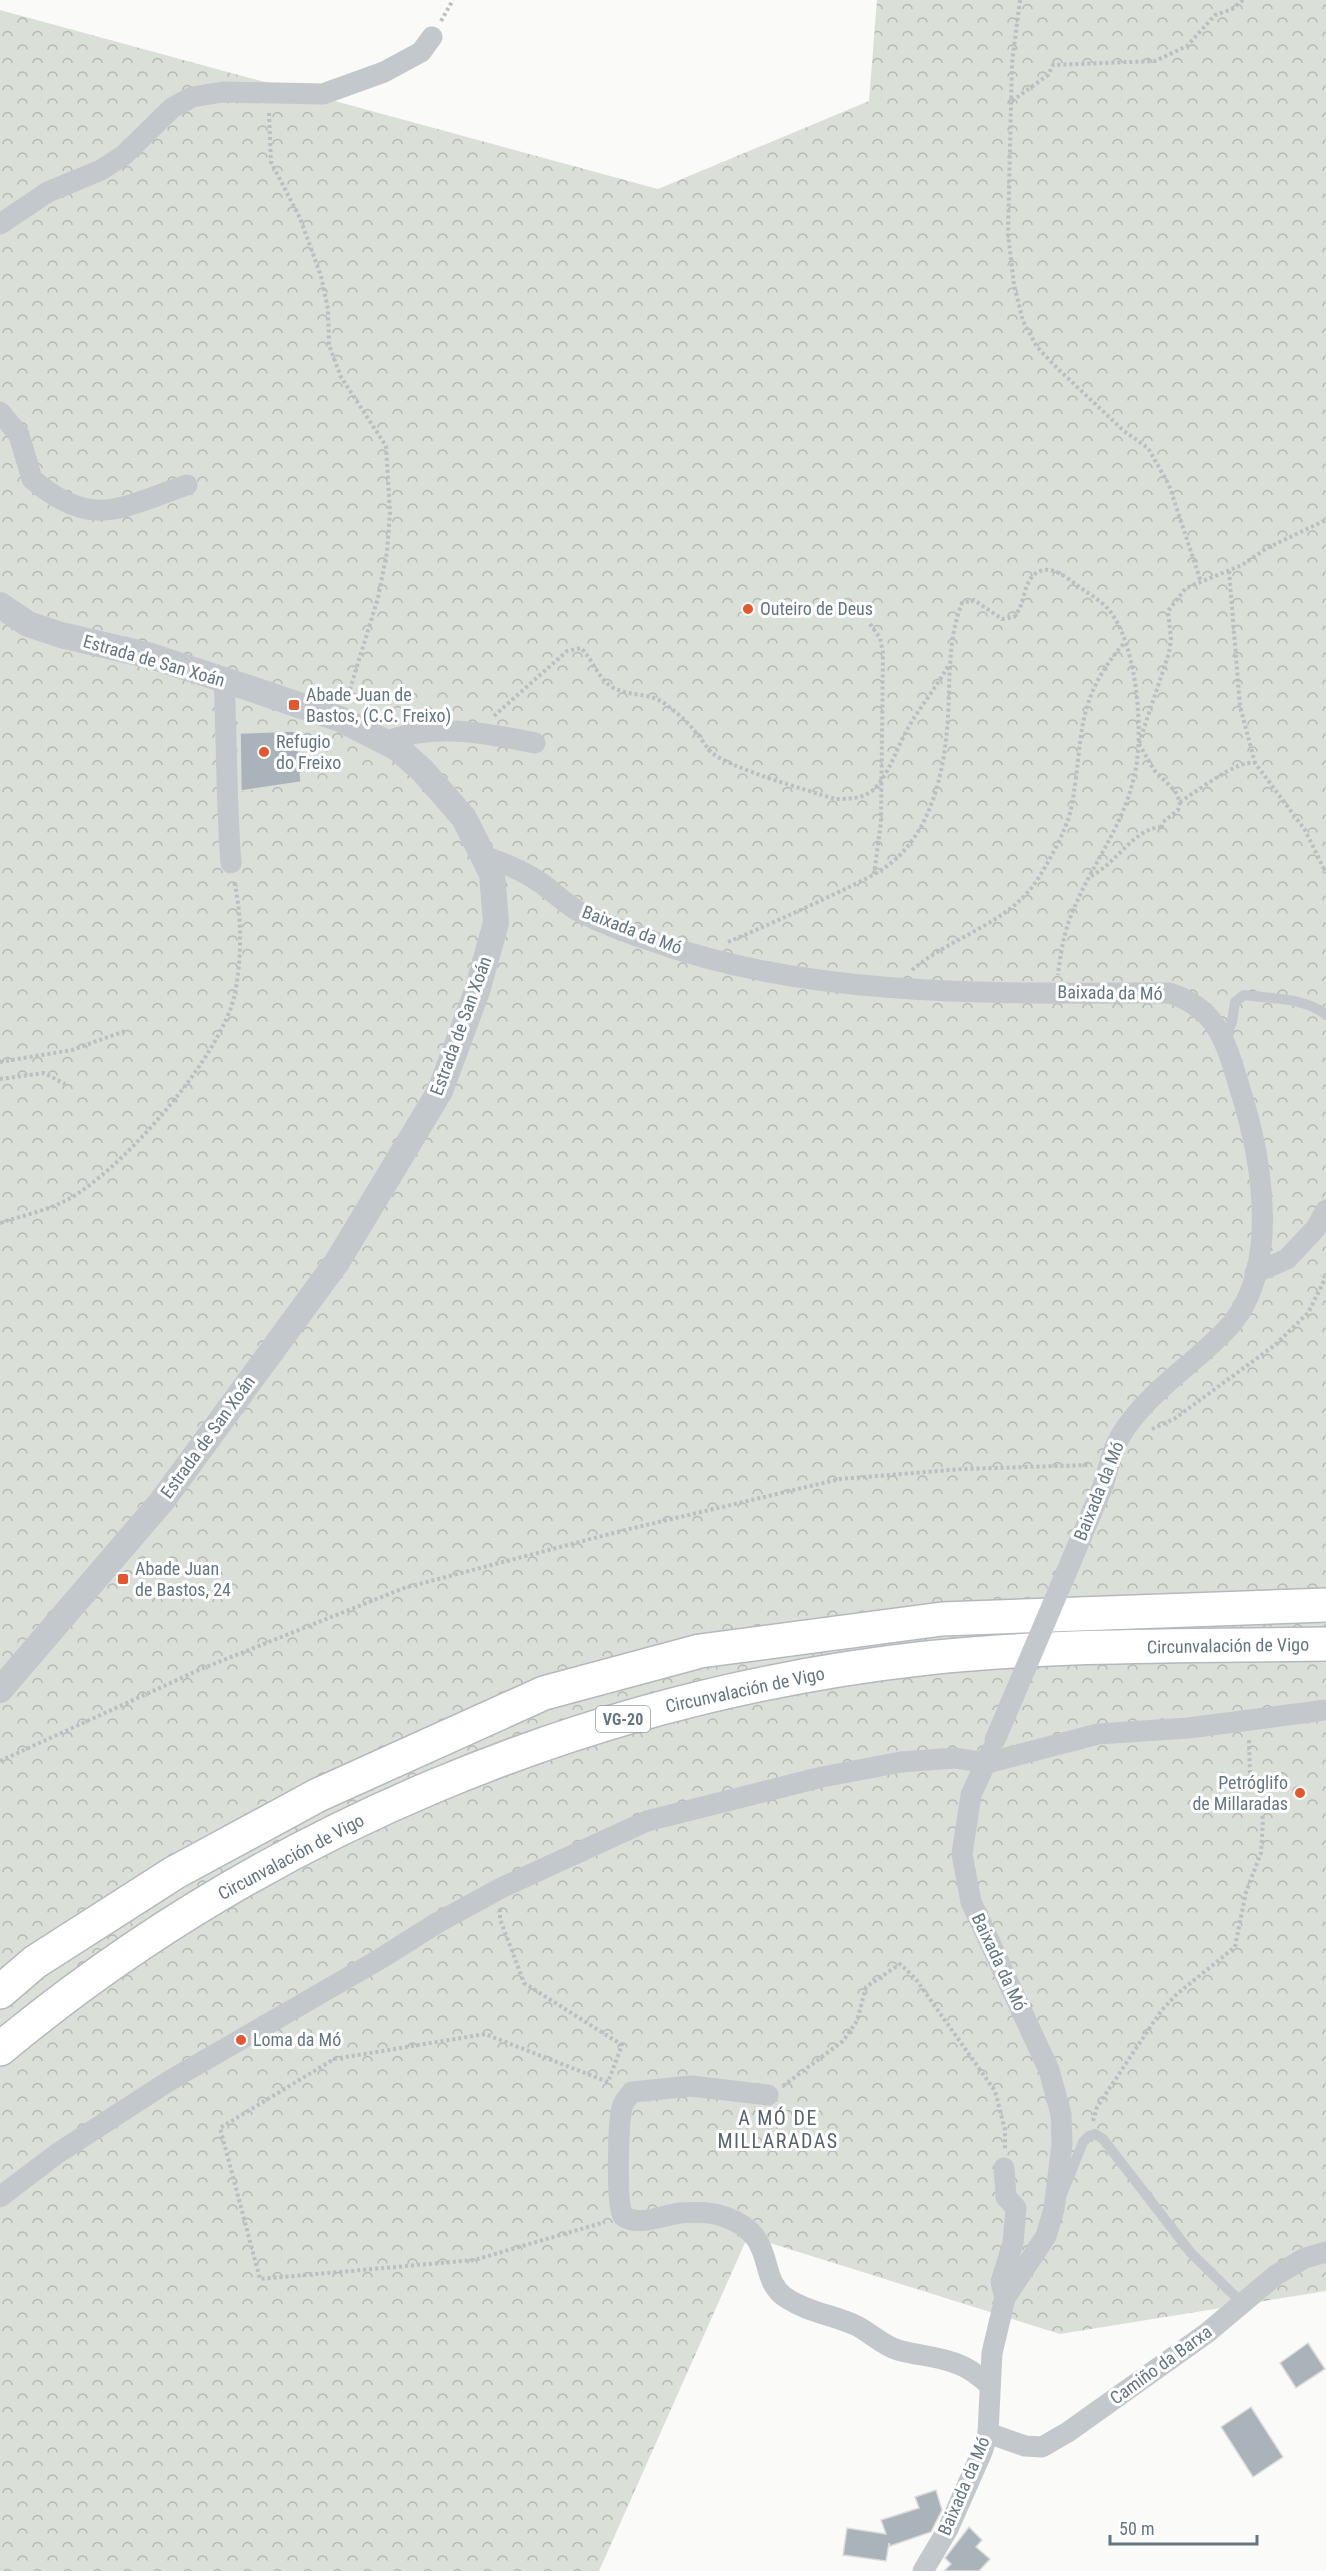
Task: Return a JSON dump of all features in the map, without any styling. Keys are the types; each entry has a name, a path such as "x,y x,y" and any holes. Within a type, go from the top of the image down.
{"highway":[{"name":"Circunvalación de Vigo","path":"0,1992 36,1962 174,1873 318,1796 544,1692 700,1651 942,1619 1326,1605"},
{"name":"Circunvalación de Vigo","path":"0,2049 71,1992 168,1925 232,1886 329,1834 427,1789 514,1754 603,1725 682,1702 759,1685 926,1658 1000,1652 1326,1644"}],"street":[{"path":"0,224 48,192 101,170 124,155 172,108 192,97 223,92 323,94 384,72 421,52 432,37"},
{"path":"0,412 19,435 32,479 82,510 107,512 187,485"},
{"name":"Estrada de San Xoán","path":"0,605 28,624 61,635 150,656 224,679 340,720 386,742 422,770 464,818 492,874 496,923 477,991 440,1091 336,1262 162,1501 0,1690"},
{"path":"224,679 228,772 225,796 231,863"},
{"path":"386,742 402,735 426,731 475,732 535,743"},
{"name":"Baixada da Mó","path":"484,856 537,880 581,913 658,944 710,959 770,972 898,987 1058,993 1169,993 1190,999 1203,1009 1215,1024 1251,1124 1259,1161 1263,1202 1255,1273 1242,1309 1226,1331 1140,1407 1120,1437 1102,1486 987,1763 971,1795 962,1854 971,1902 1049,2070 1061,2115 1062,2145 1054,2209 1046,2236 1005,2298 992,2353 988,2433 948,2529 923,2571"},
{"path":"1255,1273 1287,1259 1316,1228 1326,1210"},
{"path":"0,2197 58,2153 169,2081 501,1888 647,1821 822,1777 901,1761 955,1758 987,1763 1098,1734 1249,1720 1326,1710"},
{"path":"768,2095 691,2086 632,2092 622,2109 619,2209 623,2216 636,2221 681,2213 708,2214 723,2216 741,2223 754,2235 764,2250 770,2277 777,2292 787,2299 857,2326 896,2350 936,2357 962,2365 990,2385"},
{"path":"1004,2168 1006,2198 1016,2208 1013,2243 1001,2282 1005,2298"},
{"name":"Camiño da Barxa","path":"988,2433 1025,2446 1042,2447 1068,2432 1207,2333 1276,2275 1305,2258 1326,2252"}],"lane":[{"path":"1224,1044 1232,1022 1235,1002 1244,995 1298,1002 1318,1009 1326,1015"},
{"path":"1054,2209 1089,2136 1095,2134 1103,2139 1191,2253 1242,2303"}],"path":[{"path":"1020,0 1012,63 1008,234 1014,285 1023,321 1037,347 1057,368 1124,431 1148,448 1168,485 1201,582"},
{"path":"1012,102 1048,75 1053,65 1155,61 1187,46 1215,15 1232,9 1243,0"},
{"path":"267,93 271,162 300,218 321,276 328,309 329,345 341,377 386,446 390,512 387,552 372,620 340,720"},
{"path":"1058,993 1060,956 1068,923 1122,818 1136,769 1139,744 1168,653 1171,639 1168,611 1171,603 1186,588 1229,571 1267,548 1326,520"},
{"path":"710,959 726,943 785,918 874,875 901,854 930,809 937,791 947,731 950,663 956,618 962,603 974,600 1002,619 1014,616 1018,613 1032,578 1040,571 1052,570 1063,575 1108,608 1125,642 1134,682 1139,744 1154,770 1175,791 1180,802 1178,810 1161,828 1146,831 1113,862 1091,876"},
{"path":"1229,571 1240,706 1255,763 1305,830 1326,873"},
{"path":"870,624 880,638 883,653 881,822 874,875"},
{"path":"898,987 926,958 1016,904 1036,882 1071,810 1082,721 1089,696 1100,674 1125,642"},
{"path":"475,732 567,651 581,648 588,655 597,672 612,687 631,694 645,694 661,701 679,714 711,752 728,762 835,799 865,795 882,779 908,728 934,693 950,663"},
{"path":"1180,802 1232,769 1250,762 1255,763"},
{"path":"0,1223 64,1201 94,1182 124,1156 196,1071 223,1025 235,995 240,911 231,863"},
{"path":"0,1062 72,1050 125,1031"},
{"path":"0,1079 44,1073 64,1084"},
{"path":"1146,1431 1174,1419 1275,1345 1308,1313 1326,1277"},
{"path":"0,1761 201,1669 404,1588 621,1530 840,1479 963,1468 1109,1465"},
{"path":"1089,2136 1097,2107 1161,2011 1177,1994 1235,1947 1246,1892 1262,1853 1263,1820 1259,1796 1250,1776 1249,1720"},
{"path":"501,1888 500,1920 524,1983 622,2045 608,2082 564,2062 485,2034 333,2059 220,2128 260,2279 474,2260 623,2216"},
{"path":"768,2095 843,2041 858,2021 866,1987 900,1964 915,1978 995,2091 1005,2130 1004,2168"}],"green space":[{"path":"877,0 1326,0 1326,2291 1060,2334 748,2236 599,2571 0,2571 0,10 658,189 869,101"}],"building":[{"path":"297,731 301,782 241,791 240,733"},
{"path":"1308,2343 1325,2369 1296,2388 1280,2363"},
{"path":"1251,2407 1283,2457 1253,2477 1221,2427"},
{"path":"936,2490 942,2510 931,2532 890,2546 889,2543 886,2561 843,2555 847,2528 886,2534 881,2520 919,2508 915,2497"},
{"path":"969,2527 982,2540 976,2547 990,2559 979,2571 944,2571 951,2564 945,2558"}],"place":[{"name":"Outeiro de Deus","path":"748,609"},
{"name":"Abade Juan de Bastos, (C.C. Freixo)","path":"294,705"},
{"name":"Refugio do Freixo","path":"264,752"},
{"name":"Abade Juan de Bastos, 24","path":"123,1579"},
{"name":"Petróglifo de Millaradas","path":"1300,1793"},
{"name":"Loma da Mó","path":"241,2040"}],"district":[{"name":"A MÓ DE MILLARADAS","path":"778,2130"}]}
